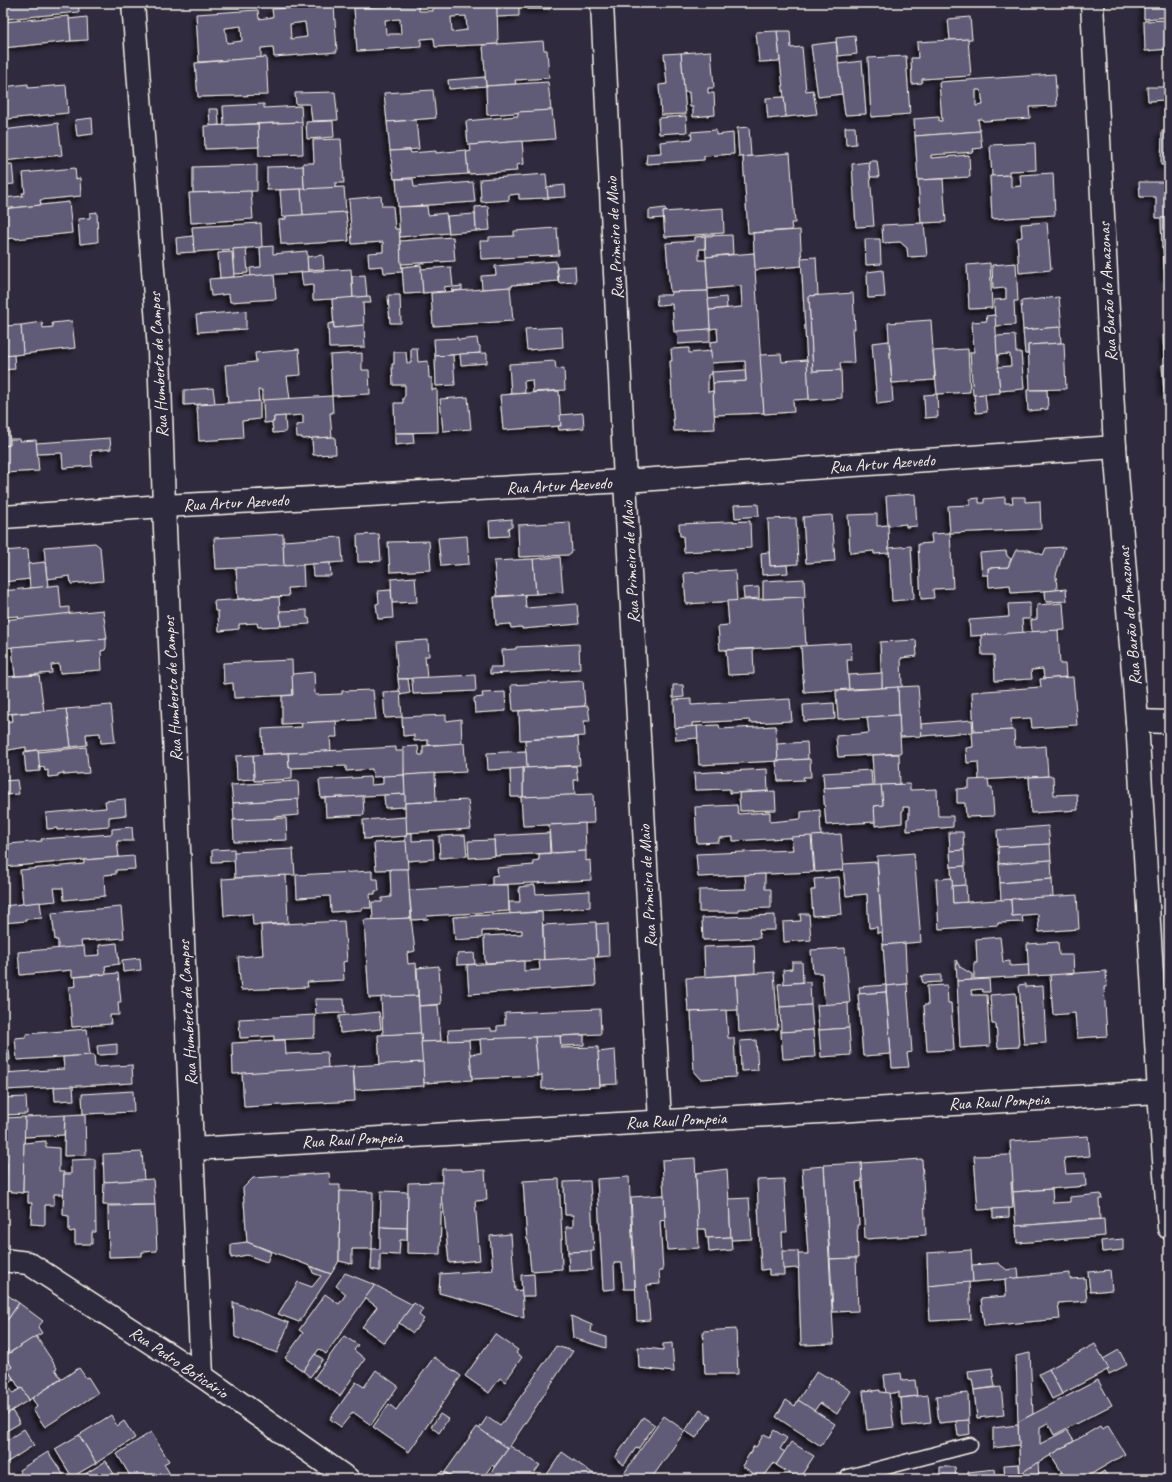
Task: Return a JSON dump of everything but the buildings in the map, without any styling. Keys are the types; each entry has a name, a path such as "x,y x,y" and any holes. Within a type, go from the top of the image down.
{"street":[{"name":"Rua Humberto de Campos","path":"133,3 159,350 164,506 202,1376"},
{"name":"Rua Primeiro de Maio","path":"602,3 625,481 660,1121"},
{"name":"Rua Barão do Amazonas","path":"1092,3 1115,447 1137,721 1159,1092 1169,1228"},
{"name":"Rua Artur Azevedo","path":"3,517 164,506 625,481 1115,447"},
{"path":"1137,721 1169,722"},
{"name":"Rua Raul Pompeia","path":"193,1149 1159,1092"},
{"name":"Rua Pedro Boticário","path":"3,1260 28,1263 202,1376 348,1479"}],"lane":[{"path":"847,1479 848,1477 970,1445"}]}
